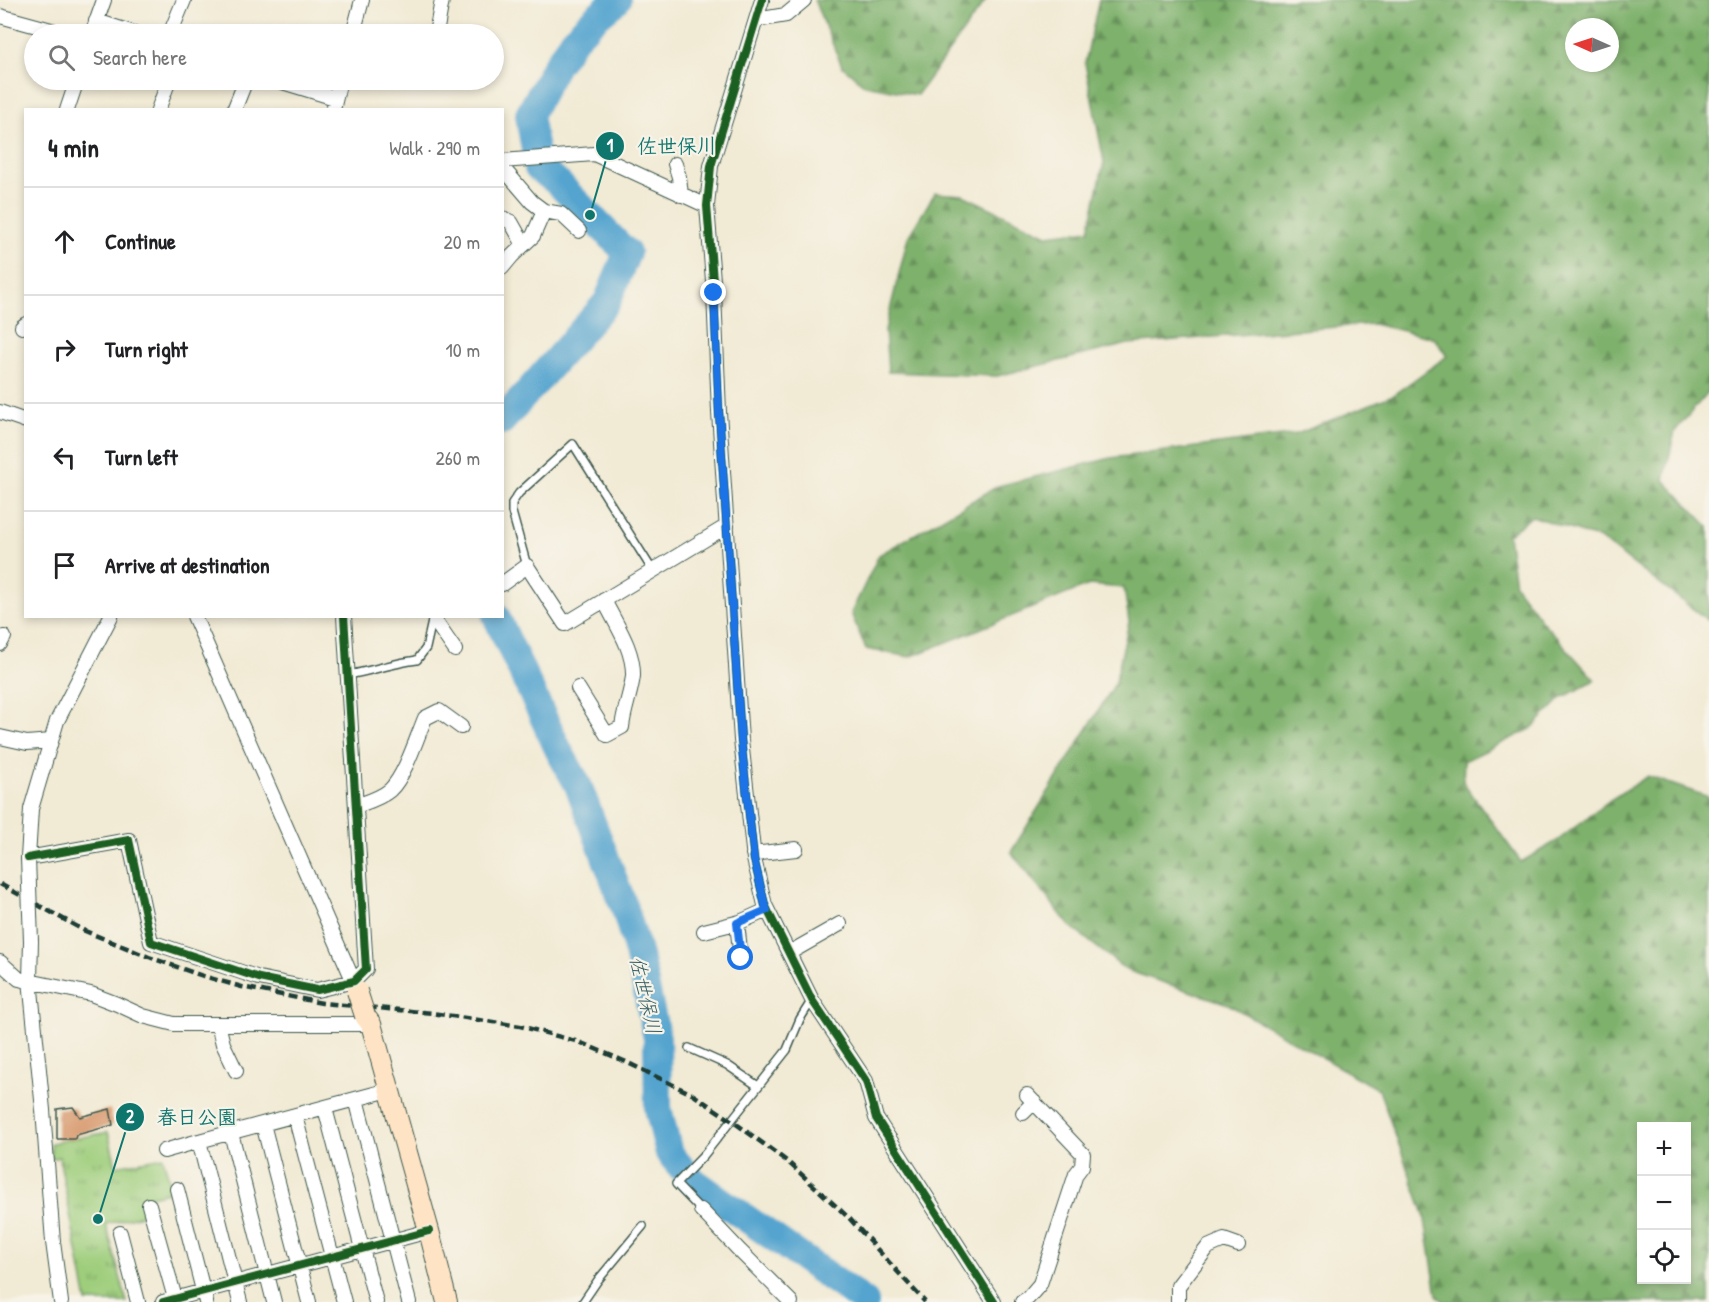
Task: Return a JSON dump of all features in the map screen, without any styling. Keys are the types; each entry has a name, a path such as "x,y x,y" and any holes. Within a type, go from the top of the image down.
{"street":[{"path":"95,24 104,0"},
{"path":"174,24 184,0"},
{"path":"356,24 362,0"},
{"path":"438,24 442,0"},
{"path":"762,0 711,166 707,206 741,740 753,854 767,910 812,1000 866,1081 876,1118 994,1302"},
{"path":"756,20 786,15 804,0"},
{"path":"0,16 29,24"},
{"path":"68,108 74,90"},
{"path":"160,108 166,90"},
{"path":"235,108 242,90"},
{"path":"300,90 334,104"},
{"path":"504,161 594,154 707,206"},
{"path":"675,164 681,195"},
{"path":"504,169 532,202 544,211 561,214 579,231"},
{"path":"504,266 533,236 544,211"},
{"path":"504,219 511,222 524,245"},
{"path":"0,412 24,420"},
{"path":"504,583 527,566 565,624 728,526"},
{"path":"578,688 607,735 622,727 633,674 630,653 604,600"},
{"path":"61,1302 52,1242 43,1110 30,980 28,858 31,809 57,721 110,618"},
{"path":"195,618 356,986 389,1090 447,1302"},
{"path":"344,618 366,969 356,986"},
{"path":"440,619 455,650"},
{"path":"356,806 390,790 400,777 425,718 439,711 461,726"},
{"path":"0,737 27,743 51,741"},
{"path":"28,858 129,840 152,942 259,978 305,988 317,990 356,986"},
{"path":"753,854 796,849"},
{"path":"704,931 737,923 767,910"},
{"path":"737,923 741,958"},
{"path":"789,953 833,923"},
{"path":"0,962 19,979 91,994 143,1016 174,1024 368,1020"},
{"path":"218,1024 223,1044 236,1071"},
{"path":"164,1151 389,1090"},
{"path":"1022,1302 1040,1284 1076,1174 1082,1166 1083,1154 1030,1099 1023,1113"},
{"path":"356,1100 409,1302"},
{"path":"326,1108 376,1302"},
{"path":"295,1116 344,1302"},
{"path":"263,1124 309,1302"},
{"path":"231,1133 274,1302"},
{"path":"200,1141 240,1302"},
{"path":"177,1189 205,1297"},
{"path":"149,1205 171,1301 205,1297 235,1283 429,1231"},
{"path":"701,1210 791,1302"},
{"path":"120,1233 138,1302"},
{"path":"1179,1302 1178,1286 1208,1247 1224,1240 1238,1245"}],"lane":[{"path":"527,566 512,512 512,503 519,493 573,444 652,571"},
{"path":"348,675 394,663 417,660 426,648 432,621 440,619"},
{"path":"701,1210 676,1184 704,1155 787,1050 812,1000"},
{"path":"689,1048 727,1065 758,1086"},
{"path":"583,1302 598,1280 643,1226"}],"green space":[{"path":"814,0 986,0 917,95 865,85 842,66"},
{"path":"1099,0 1709,0 1709,391 1675,431 1664,480 1709,527 1709,621 1600,539 1532,516 1508,535 1515,585 1541,620 1595,680 1562,698 1531,729 1464,761 1463,782 1521,862 1557,841 1610,800 1648,776 1709,797 1709,1302 1444,1302 1437,1295 1424,1214 1379,1090 1228,1004 1126,970 1069,925 1011,852 1115,684 1129,622 1124,588 1089,585 910,657 866,649 851,613 879,555 998,486 1111,458 1297,434 1393,395 1447,356 1434,338 1373,324 1128,344 997,376 888,372 885,330 908,237 935,193 963,195 1047,235 1089,230 1104,162 1085,63"},
{"path":"108,1132 116,1166 163,1157 172,1191 142,1198 146,1214 106,1224 127,1302 87,1302 59,1157 51,1159 51,1143"}],"building":[{"path":"73,1107 80,1117 110,1109 113,1125 76,1135 75,1139 57,1139 57,1109"}],"waterway":[{"name":"佐世保川","path":"504,419 607,302 627,253 557,182 538,168 529,115 556,65 575,38 617,0"},
{"name":"佐世保川","path":"497,618 559,751 578,785 625,909 638,952 657,1038 658,1108 669,1153 692,1180 865,1302"}],"railway":[{"path":"0,884 85,931 203,976 242,987 322,1003 432,1013 520,1026 579,1042 624,1061 692,1094 788,1162 849,1218 925,1302"}],"cycle path":[{"path":"762,0 711,166 707,206 741,740 754,859 765,905 812,1000 866,1081 876,1118 994,1302"},
{"path":"28,858 129,840 151,942 259,978 317,990 354,981 366,969 344,618"},
{"path":"163,1302 429,1231"}],"place":[{"name":"佐世保川","path":"590,215"},
{"name":"春日公園","path":"98,1219"}],"route":[{"path":"714,293 719,412 741,740 754,859 767,910 737,923 741,958"}]}
